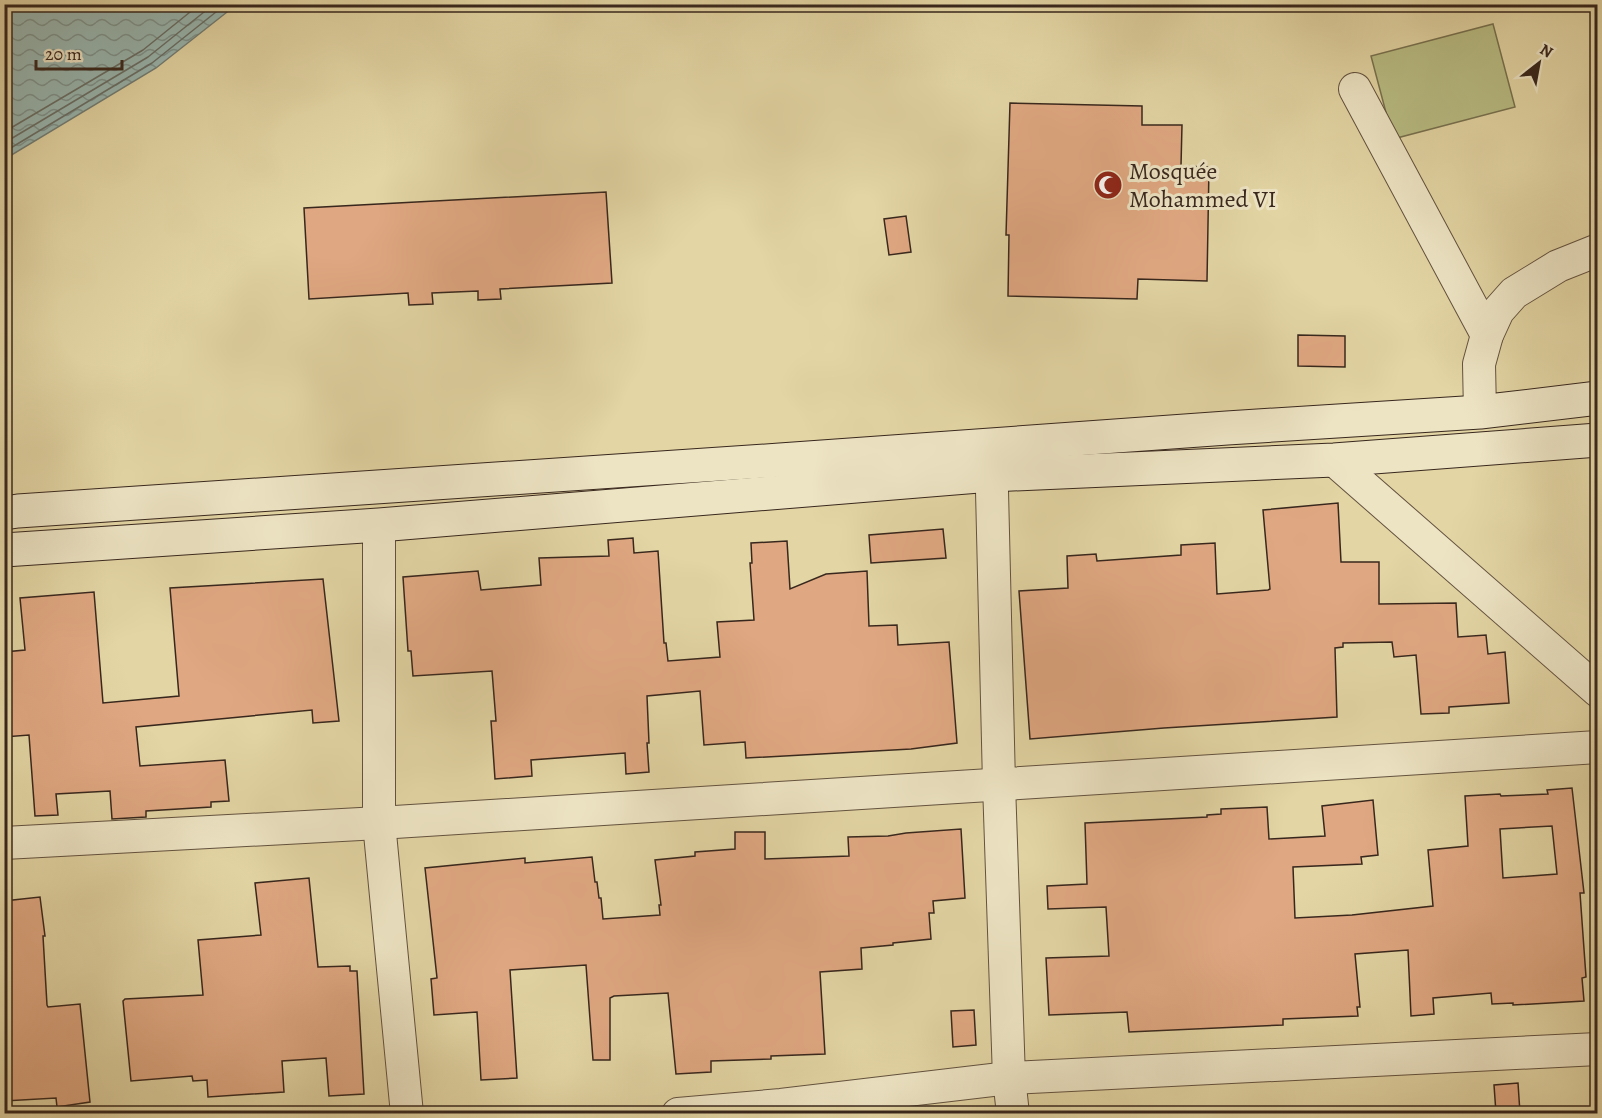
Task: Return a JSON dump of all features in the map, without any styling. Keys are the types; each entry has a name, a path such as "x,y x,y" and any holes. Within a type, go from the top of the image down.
{"street":[{"path":"1355,89 1487,335"},
{"path":"1480,412 1479,364 1487,335 1498,310 1514,293 1558,266 1598,250"},
{"path":"4,550 379,525 991,460 1227,428 1480,412 1598,398"},
{"path":"4,513 42,509 991,460 1334,460 1598,440"},
{"path":"991,460 999,784 1009,1078 1013,1113"},
{"path":"1334,460 1598,691"},
{"path":"379,525 379,823 407,1113"},
{"path":"4,843 379,823 1598,747"},
{"path":"678,1113 781,1105 1009,1078 1598,1049"}],"green space":[{"path":"1493,24 1515,107 1393,139 1371,56"}],"water":[{"path":"5,4 236,5 156,68 5,159"}],"building":[{"name":"Mosquée Mohammed VI","path":"1010,103 1142,106 1142,125 1182,125 1181,166 1209,167 1207,281 1138,279 1137,299 1008,296 1009,235 1006,235"},
{"path":"606,192 612,283 500,289 501,299 478,300 478,291 432,293 433,304 409,305 408,293 309,299 304,208"},
{"path":"906,216 911,252 889,255 884,219"},
{"path":"1298,335 1345,336 1345,367 1298,366"},
{"path":"1338,503 1341,562 1379,562 1379,604 1456,603 1458,637 1486,635 1488,654 1505,652 1509,703 1449,707 1449,713 1421,714 1416,655 1394,657 1392,642 1343,643 1343,647 1335,648 1337,717 1030,739 1019,591 1068,588 1067,556 1096,554 1097,561 1181,555 1181,545 1215,543 1217,594 1268,590 1270,589 1263,510"},
{"path":"943,529 946,558 871,563 869,535"},
{"path":"633,538 634,553 658,551 664,643 666,643 668,661 720,657 717,622 754,620 751,543 787,541 790,589 826,574 867,571 869,626 897,625 898,645 949,642 957,743 911,749 746,758 745,742 704,745 700,691 647,696 649,772 626,774 625,753 531,760 532,776 495,779 491,721 496,721 492,671 413,676 411,651 408,651 403,577 478,571 481,590 541,585 539,558 609,556 608,540"},
{"path":"323,579 339,721 313,723 312,710 136,727 140,766 225,760 229,801 211,802 211,807 146,811 146,817 112,819 110,791 56,794 58,815 35,816 29,735 4,737 4,652 25,650 20,598 94,592 103,703 179,696 170,588"},
{"path":"1572,788 1584,893 1580,893 1586,977 1582,978 1584,1001 1492,1004 1491,993 1433,998 1434,1014 1411,1016 1408,950 1355,954 1360,1007 1357,1007 1358,1016 1283,1019 1283,1025 1129,1032 1127,1012 1049,1015 1046,958 1109,956 1106,907 1048,909 1047,886 1087,884 1085,823 1207,817 1207,815 1221,814 1221,809 1267,807 1269,839 1325,836 1322,806 1373,800 1378,855 1361,857 1362,864 1293,867 1295,918 1352,915 1433,906 1428,850 1468,846 1465,796 1548,794 1547,790","holes":["1552,826 1557,874 1503,878 1500,829"]},
{"path":"961,829 965,898 933,901 934,913 929,913 931,939 861,948 862,969 820,972 825,1054 711,1061 711,1072 676,1074 668,993 610,998 610,1060 593,1060 586,965 510,970 517,1078 481,1080 477,1012 434,1015 431,979 437,978 425,868 525,858 525,863 592,857 603,919 660,915 659,905 661,905 655,860 695,856 695,852 735,849 735,832 765,832 765,859 849,856 848,837 888,836"},
{"path":"309,878 318,967 350,966 350,971 357,971 364,1094 329,1096 326,1058 282,1061 284,1092 208,1097 207,1080 193,1081 192,1076 131,1081 123,1001 125,999 203,995 198,940 261,935 255,883"},
{"path":"40,897 45,936 43,936 47,1005 48,1007 80,1004 90,1102 57,1107 56,1098 4,1101 4,901"},
{"path":"974,1010 976,1045 953,1047 951,1011"},
{"path":"1518,1083 1520,1113 1496,1113 1494,1085"}],"place":[{"name":"Mosquée Mohammed VI","path":"1108,185"}]}
